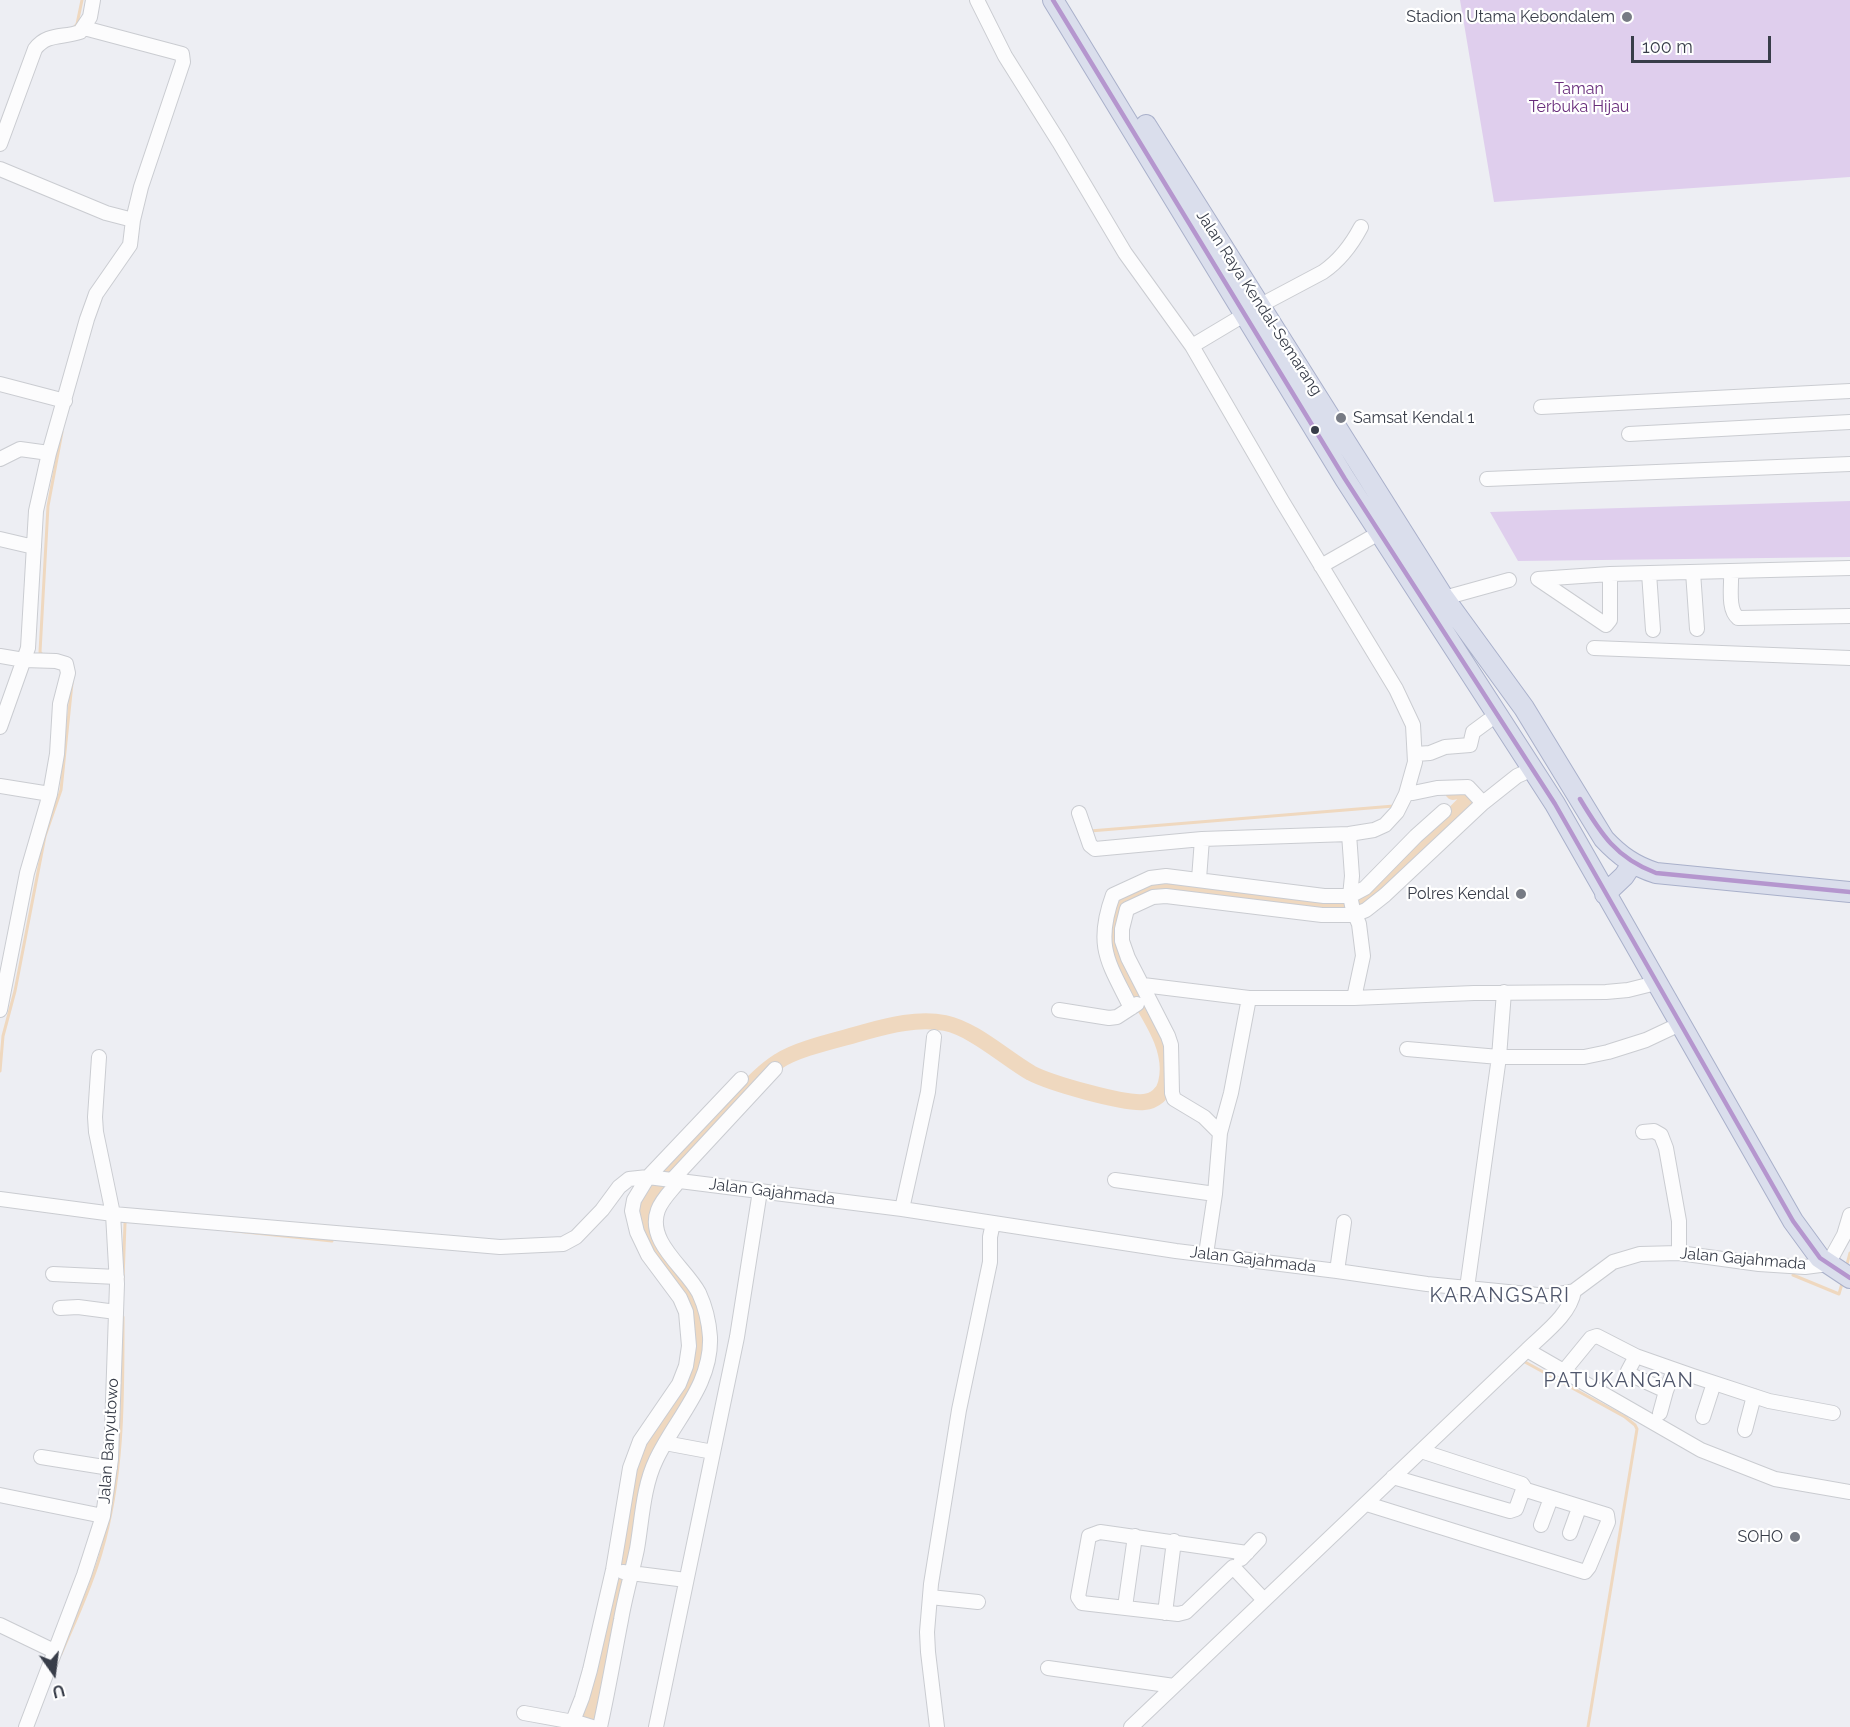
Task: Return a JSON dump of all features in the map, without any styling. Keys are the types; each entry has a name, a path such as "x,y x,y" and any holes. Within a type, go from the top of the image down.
{"highway":[{"name":"Jalan Raya Kendal-Semarang","path":"1053,0 1115,88 1252,310 1345,479 1448,639 1524,765 1564,821 1793,1221 1813,1250 1838,1271"},
{"name":"Jalan Raya Kendal-Semarang","path":"1069,0 1115,88"},
{"name":"Jalan Raya Kendal-Semarang","path":"1252,310 1288,348 1444,598 1524,708 1604,839 1619,855 1632,864"},
{"path":"1605,894 1624,876 1632,864 1656,873 1850,892"}],"street":[{"path":"0,144 35,49 43,39 76,34 84,28 90,17 93,0"},
{"path":"977,0 1005,56 1125,252 1192,346 1396,688 1413,726 1416,754 1405,795 1396,812 1385,825 1374,830 1349,834 1202,839 1095,849 1090,845 1079,813"},
{"path":"0,727 24,660 28,639 37,505 49,453 96,294 130,245 141,187 183,62 182,54 84,28"},
{"path":"0,169 106,213 133,220"},
{"path":"1192,346 1332,266 1353,242 1361,227"},
{"path":"0,384 64,401"},
{"path":"1541,407 1850,391"},
{"path":"1629,434 1850,422"},
{"path":"0,459 20,449 49,453"},
{"path":"1487,479 1850,464"},
{"path":"1322,566 1379,533"},
{"path":"0,538 34,547"},
{"path":"1610,574 1610,620 1606,625 1538,579 1610,574 1850,568"},
{"path":"1731,571 1732,608 1733,614 1738,618 1850,616"},
{"path":"1693,572 1697,629"},
{"path":"1649,573 1653,630"},
{"path":"1444,598 1509,580"},
{"path":"1594,648 1850,658"},
{"path":"0,656 24,660 56,661 66,664 68,669 60,704 57,754 50,795 28,866 2,983 0,1010"},
{"path":"1416,754 1434,752 1445,747 1470,745 1473,732 1498,724"},
{"path":"1220,1133 1204,1117 1174,1099 1171,1045 1141,999 1107,959 1103,929 1121,902 1150,878 1166,876 1324,896 1366,910 1385,895 1480,801 1516,776 1524,765"},
{"path":"0,786 50,795"},
{"path":"1405,795 1437,788 1468,787 1480,801"},
{"path":"1121,902 1166,896 1322,915 1352,905 1365,888 1444,811"},
{"path":"1349,834 1352,905 1358,918 1363,956 1354,998"},
{"path":"1199,879 1202,839"},
{"path":"1121,902 1122,941 1141,999"},
{"path":"1059,1010 1110,1018 1117,1017 1141,999 1354,998 1504,992 1606,992 1628,990 1656,983"},
{"path":"1467,1288 1499,1057 1504,992"},
{"path":"1207,1243 1215,1194 1220,1133 1231,1093 1249,998"},
{"path":"1407,1049 1499,1057 1584,1057 1646,1040 1680,1024"},
{"path":"902,1209 928,1092 934,1037"},
{"name":"Jalan Banyutowo","path":"26,1727 84,1575 103,1516 110,1468 117,1277 113,1214 96,1132 99,1057"},
{"path":"524,1713 579,1724 582,1698 590,1670 655,1462 696,1394 707,1367 710,1337 706,1312 699,1293 666,1249 657,1224 657,1213 673,1180 775,1069"},
{"path":"600,1727 622,1572 620,1541 630,1468 640,1441 679,1384 686,1366 689,1346 687,1312 648,1255 636,1232 632,1210 634,1200 645,1183 741,1079"},
{"path":"1643,1132 1654,1131 1661,1136 1666,1148 1679,1221 1678,1253"},
{"path":"0,1199 113,1214 500,1247 549,1246 563,1244 576,1237 602,1210 619,1187 629,1179 645,1183"},
{"name":"Jalan Gajahmada","path":"645,1183 673,1180 759,1199 902,1209 991,1230 1207,1243 1337,1271 1427,1284 1548,1296 1574,1291 1613,1262 1640,1254 1678,1253 1838,1271"},
{"path":"1115,1180 1215,1194"},
{"path":"656,1727 737,1337 759,1199"},
{"path":"1838,1271 1850,1215"},
{"path":"1337,1271 1344,1222"},
{"path":"937,1727 928,1652 930,1597 937,1538 959,1410 990,1262 991,1230"},
{"path":"53,1274 117,1277"},
{"path":"1131,1727 1527,1350 1566,1310 1573,1299 1574,1291"},
{"path":"60,1308 78,1307 116,1312"},
{"path":"1564,1371 1591,1338 1597,1336 1636,1356 1769,1401 1833,1413"},
{"path":"1527,1350 1701,1450 1775,1479 1850,1492"},
{"path":"1636,1356 1628,1371 1629,1374 1666,1391"},
{"path":"1660,1413 1674,1370"},
{"path":"1703,1417 1714,1383"},
{"path":"1746,1430 1754,1396"},
{"path":"665,1443 713,1452"},
{"path":"1393,1477 1510,1511 1516,1509 1523,1489 1522,1484 1421,1451"},
{"path":"41,1457 110,1468"},
{"path":"1367,1504 1584,1572 1589,1568 1608,1520 1607,1515 1523,1489"},
{"path":"0,1495 103,1516"},
{"path":"1541,1526 1551,1498"},
{"path":"1570,1533 1579,1508"},
{"path":"1247,1552 1100,1532 1089,1536 1078,1597 1082,1603 1165,1613 1186,1612 1233,1567 1259,1540"},
{"path":"1125,1607 1135,1536"},
{"path":"1165,1613 1174,1542"},
{"path":"1233,1567 1264,1600"},
{"path":"622,1572 686,1580"},
{"path":"930,1597 978,1602"},
{"path":"0,1625 54,1651"},
{"path":"1048,1668 1174,1686"}],"green space":[{"name":"Taman Terbuka Hijau","path":"1460,0 1850,0 1850,177 1494,202"},
{"path":"1850,501 1850,557 1518,561 1490,512"}],"waterway":[{"path":"73,29 77,24 82,0"},
{"path":"44,657 40,652 48,506 62,432"},
{"path":"0,1071 3,1036 15,991 45,836 61,790 72,683"},
{"path":"587,1727 629,1541 637,1481 644,1461 687,1387 698,1356 699,1327 692,1302 681,1282 658,1252 647,1231 645,1219 649,1197 666,1172 753,1082 779,1061 820,1044 904,1023 925,1021 956,1026 1040,1077 1120,1100 1134,1102 1152,1100 1165,1087 1168,1067 1160,1036 1120,963 1116,941 1117,905 1137,892 1164,887 1194,887 1322,905 1346,905 1356,902 1370,895 1382,885 1471,797 1464,790 1453,792"},
{"path":"1090,831 1394,806"},
{"path":"123,1280 125,1223 128,1219"},
{"path":"226,1230 332,1241"},
{"path":"1846,1268 1850,1253"},
{"path":"1793,1275 1839,1294 1843,1280"},
{"path":"61,1654 97,1566 109,1524 121,1436 123,1317"},
{"path":"1525,1362 1625,1417 1637,1429 1588,1727"}],"transit line":[{"path":"1053,0 1345,479 1555,804 1793,1221 1820,1258 1850,1278"},
{"path":"1580,799 1603,834 1620,852 1630,860 1656,873 1850,892"}],"place":[{"name":"Stadion Utama Kebondalem","path":"1627,17"},
{"name":"Samsat Kendal 1","path":"1341,418"},
{"name":"Polres Kendal","path":"1521,894"},
{"name":"SOHO","path":"1795,1537"}],"district":[{"name":"KARANGSARI","path":"1500,1296"},
{"name":"PATUKANGAN","path":"1619,1381"}]}
